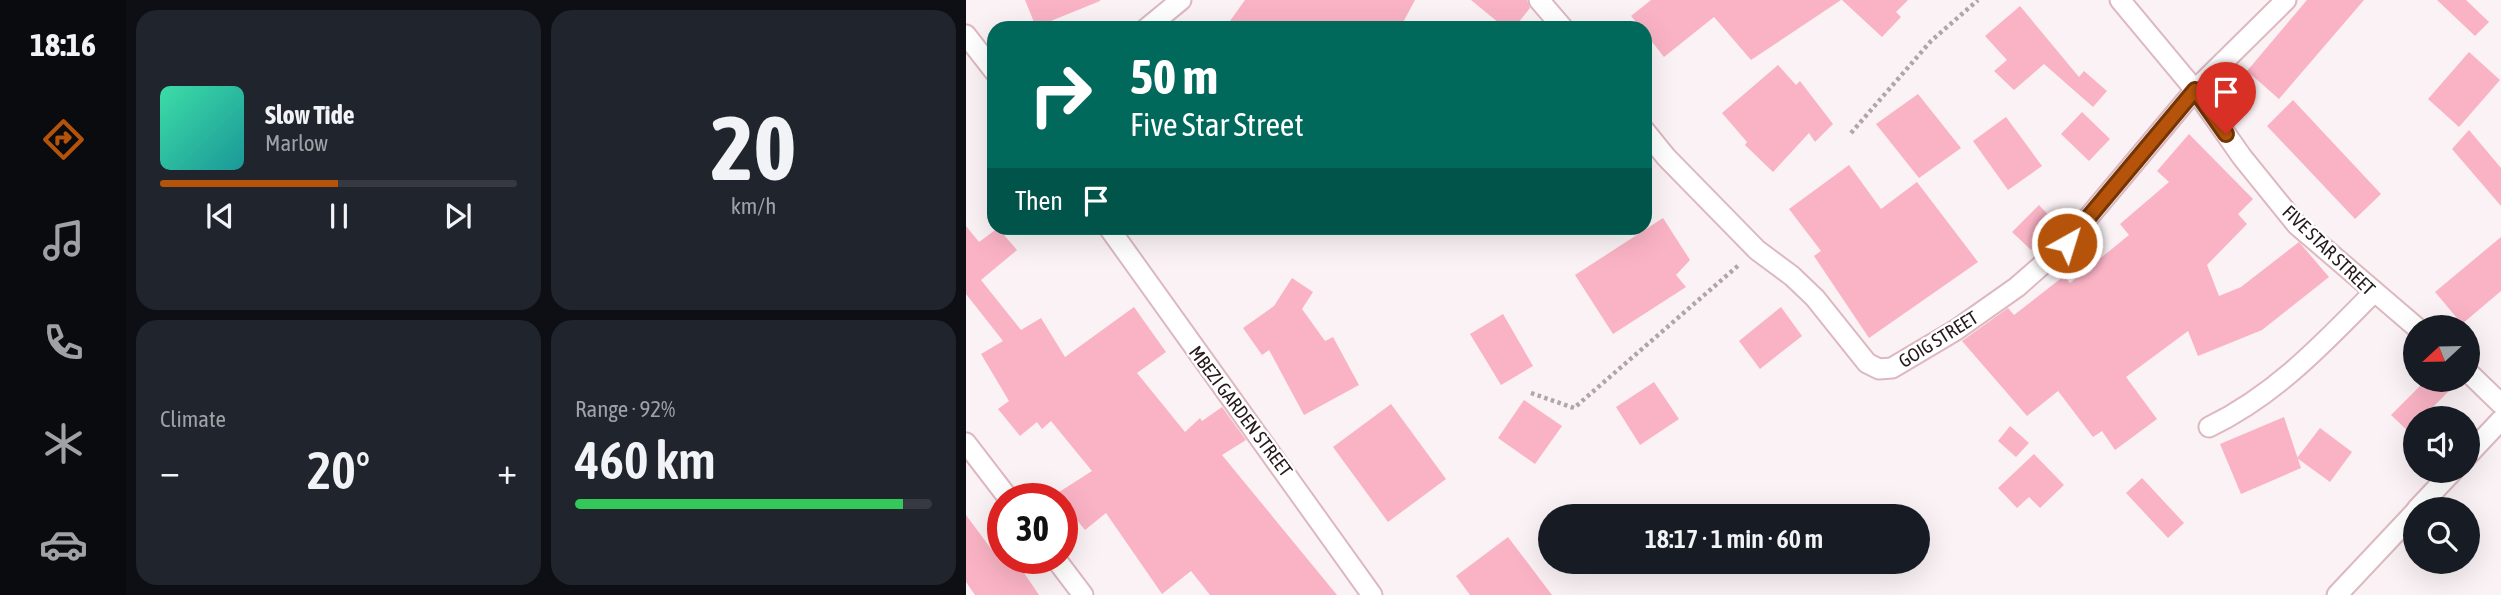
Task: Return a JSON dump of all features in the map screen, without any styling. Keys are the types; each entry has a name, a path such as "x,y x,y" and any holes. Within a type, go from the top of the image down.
{"street":[{"path":"1156,21 1181,0"},
{"path":"1539,0 1557,21"},
{"name":"FIVE STAR STREET","path":"2120,0 2195,90 2242,157 2297,225 2372,293 2403,317"},
{"name":"GOIG STREET","path":"1652,140 1666,158 1757,250 1792,276 1815,298 1867,363 1879,369 1892,368 1956,330 2017,287 2067,243 2195,90 2286,0"},
{"path":"966,35 987,62"},
{"name":"MBEZI GARDEN STREET","path":"1114,235 1371,595"},
{"path":"2209,427 2245,409 2306,361 2372,293"},
{"path":"2480,384 2501,404"},
{"path":"2480,442 2501,420"},
{"path":"966,443 997,483"},
{"path":"2429,497 2442,483"},
{"path":"2337,595 2403,525"},
{"path":"1067,574 1083,595"}],"path":[{"path":"1851,133 1931,41 1978,0"},
{"path":"1531,393 1574,408 1757,250"}],"building":[{"path":"1025,0 1100,0 1051,21 1034,21"},
{"path":"1245,0 1415,0 1404,21 1230,21"},
{"path":"1471,0 1527,0 1530,8 1520,21 1496,21"},
{"path":"1651,0 1841,0 1751,60 1714,17 1664,57 1652,42 1652,21 1635,21 1631,16"},
{"path":"1842,0 1908,0 1896,12 1901,17 1882,37"},
{"path":"2307,0 2364,0 2279,99 2247,71"},
{"path":"2437,0 2466,0 2489,22 2475,36"},
{"path":"2020,6 2079,77 2084,71 2107,91 2093,107 2044,64 2014,90 1994,71 2007,60 1985,36"},
{"path":"2469,52 2500,80 2459,127 2428,99"},
{"path":"1778,65 1796,85 1800,81 1833,124 1815,142 1809,133 1773,172 1745,145 1747,142 1722,113"},
{"path":"1918,94 1961,148 1919,178 1876,124"},
{"path":"2293,100 2381,194 2355,219 2267,126"},
{"path":"2082,112 2110,139 2089,161 2061,134"},
{"path":"2006,117 2042,166 2008,190 1973,141"},
{"path":"2469,130 2501,168 2501,206 2452,149"},
{"path":"2189,134 2253,199 2238,214 2247,224 2207,265 2219,296 2241,287 2299,242 2329,277 2262,330 2198,356 2188,331 2126,377 2157,419 2115,450 2102,431 2093,437 2058,391 2027,416 1962,341 2008,308 2014,315 2064,276 2070,283 2129,235 2120,224 2169,182 2157,171"},
{"path":"1849,165 1881,209 1917,182 1978,262 1869,338 1814,256 1821,251 1789,209"},
{"path":"2039,205 2057,224 2031,250 2012,232"},
{"path":"1663,218 1690,260 1676,275 1686,287 1613,334 1575,275 1637,235 1652,235 1652,225"},
{"path":"966,226 979,242 988,235 1004,235 1017,250 981,280 1021,330 1041,318 1065,357 1134,307 1166,352 1137,373 1185,432 1200,418 1202,421 1222,407 1246,440 1222,455 1337,595 1210,595 1191,571 1162,594 1106,513 1085,530 1078,521 1078,483 1073,483 1092,471 1051,421 1042,429 1037,422 1020,436 998,409 1009,401 981,354 1003,341 966,294"},
{"path":"2501,237 2501,291 2473,315 2454,315 2435,292"},
{"path":"1292,278 1313,292 1302,309 1325,341 1333,337 1359,385 1304,415 1269,350 1262,355 1243,328 1274,306"},
{"path":"1781,307 1802,336 1760,369 1739,341"},
{"path":"1503,314 1533,366 1501,385 1470,334"},
{"path":"1654,382 1679,419 1640,445 1616,407"},
{"path":"2414,392 2448,392 2434,406 2403,406 2403,426 2391,415"},
{"path":"1524,400 1562,426 1535,464 1498,438"},
{"path":"1391,404 1446,479 1388,522 1333,447"},
{"path":"2284,417 2301,468 2241,494 2220,444"},
{"path":"2010,426 2029,443 2016,457 1998,441"},
{"path":"2320,428 2352,452 2330,482 2297,458"},
{"path":"2034,454 2064,485 2040,508 2029,497 2017,508 1998,488"},
{"path":"2142,478 2184,523 2168,538 2126,493"},
{"path":"966,515 987,543 987,574 1025,574 1039,595 975,595 966,582"},
{"path":"1508,537 1552,595 1470,595 1456,576"}],"route":[{"path":"2067,243 2195,90 2226,134"}]}
